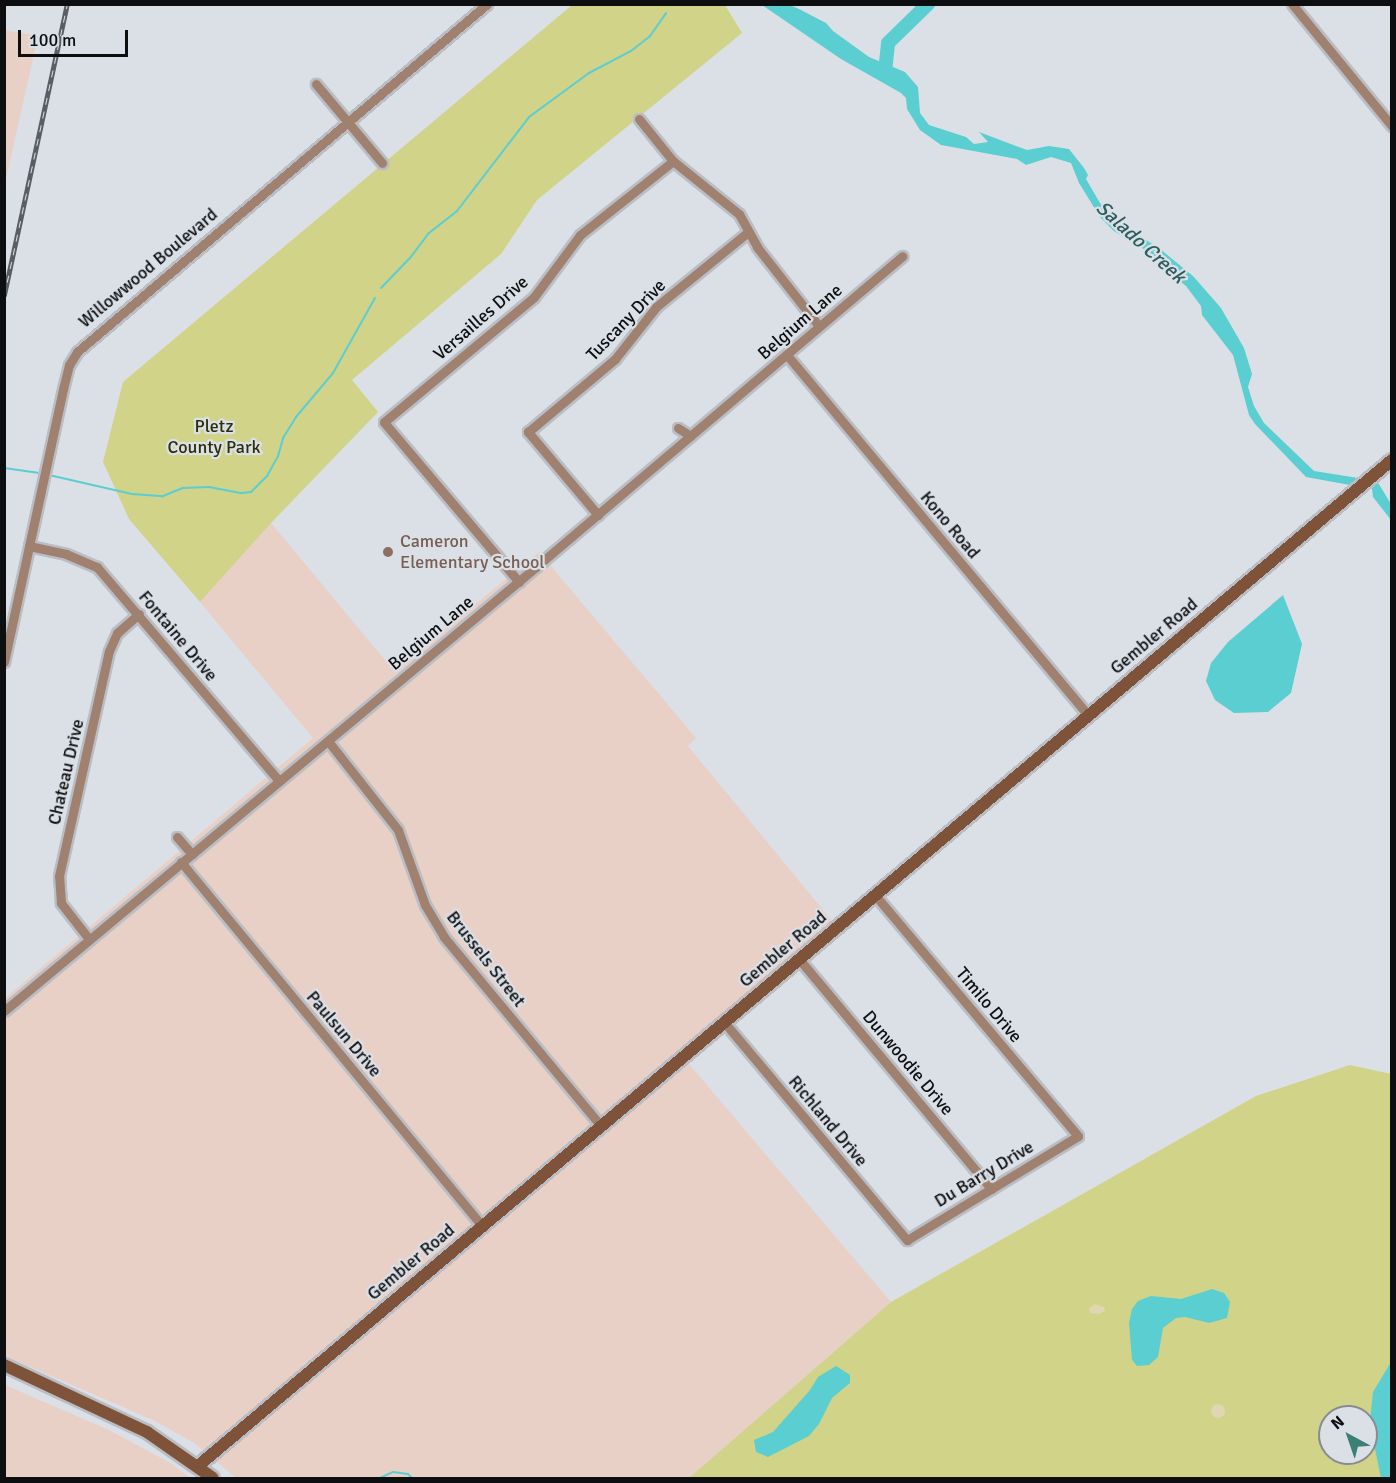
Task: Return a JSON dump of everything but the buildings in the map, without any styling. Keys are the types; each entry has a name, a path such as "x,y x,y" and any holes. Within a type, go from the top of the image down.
{"main road":[{"name":"Gembler Road","path":"198,1466 1392,460"},
{"path":"4,1365 147,1432 198,1466 213,1479"}],"street":[{"name":"Willowwood Boulevard","path":"4,662 65,381 69,365 77,352 487,4"},
{"path":"1292,4 1392,126"},
{"path":"316,84 382,163"},
{"path":"639,119 672,161 731,206 774,271 819,326"},
{"name":"Versailles Drive","path":"519,582 384,422 534,297 580,235 672,161"},
{"name":"Tuscany Drive","path":"598,515 528,432 615,359 656,307 748,232"},
{"name":"Belgium Lane","path":"7,1005 519,582 902,256"},
{"name":"Kono Road","path":"787,355 1088,715"},
{"path":"678,428 691,436"},
{"name":"Fontaine Drive","path":"29,546 90,563 139,614 279,781"},
{"name":"Chateau Drive","path":"89,939 61,903 59,876 110,651 117,633 139,614"},
{"name":"Brussels Street","path":"328,741 394,824 404,844 425,905 444,937 600,1126"},
{"path":"177,837 192,854"},
{"name":"Paulsun Drive","path":"182,862 482,1226"},
{"name":"Timilo Drive","path":"875,895 1078,1136"},
{"name":"Dunwoodie Drive","path":"799,959 990,1189"},
{"name":"Richland Drive","path":"724,1022 907,1240"},
{"name":"Du Barry Drive","path":"907,1240 1078,1136"}],"shaded area":[{"path":"4,30 38,36 5,184"},
{"path":"271,523 394,671 539,552 696,738 688,746 843,934 689,1064 891,1302 689,1478 236,1478 194,1443 155,1421 5,1356 4,999 313,738 200,602"},
{"path":"5,1385 111,1431 172,1464 190,1478 5,1478"}],"green space":[{"name":"Pletz County Park","path":"572,5 725,5 742,33 537,200 501,254 352,380 378,412 271,523 200,602 129,519 103,462 123,382"},
{"path":"1350,1065 1391,1074 1391,1478 689,1478 891,1302 1256,1096"}],"sand":[{"path":"1095,1304 1104,1307 1105,1311 1099,1314 1090,1313 1089,1308"},
{"path":"1215,1404 1221,1404 1225,1411 1221,1418 1215,1418 1211,1414 1211,1408"}],"water":[{"name":"Salado Creek","path":"762,5 790,5 799,9 826,23 833,31 869,57 905,72 918,87 920,113 929,125 966,137 974,144 988,142 979,132 1027,150 1049,146 1069,149 1084,168 1088,175 1086,179 1100,203 1114,219 1160,249 1193,276 1221,308 1244,348 1252,374 1248,387 1254,406 1264,423 1314,471 1377,481 1391,504 1391,520 1373,497 1372,489 1306,477 1255,424 1249,415 1233,355 1202,315 1201,306 1186,286 1162,267 1152,254 1114,231 1100,217 1079,183 1071,163 1051,157 1026,165 1017,159 941,145 920,130 907,109 906,98 901,93 841,59"},
{"path":"1283,595 1302,644 1291,693 1268,712 1234,713 1215,700 1206,681 1211,663 1228,642"},
{"path":"1212,1289 1224,1293 1230,1302 1227,1318 1209,1323 1185,1317 1176,1318 1163,1328 1158,1357 1149,1365 1137,1366 1132,1360 1129,1323 1132,1309 1138,1301 1151,1296 1181,1299"},
{"path":"1391,1362 1391,1478 1381,1478 1378,1464 1378,1405 1372,1405 1373,1392"},
{"path":"836,1366 850,1375 850,1383 832,1398 819,1424 809,1436 768,1457 756,1452 754,1440 773,1432 810,1390 818,1377"}],"waterway":[{"path":"885,72 888,43 928,4"},
{"path":"381,288 410,258 429,233 457,211 529,117 589,73 631,51 650,36 666,13"},
{"path":"49,475 132,494 163,496 183,488 209,487 241,493 251,492 267,476 278,456 283,438 296,417 333,373 375,298"},
{"path":"4,468 38,473"},
{"path":"380,1478 393,1472 408,1474 412,1478"}],"railway":[{"path":"4,296 67,4"}],"place":[{"name":"Cameron Elementary School","path":"388,552"}]}
